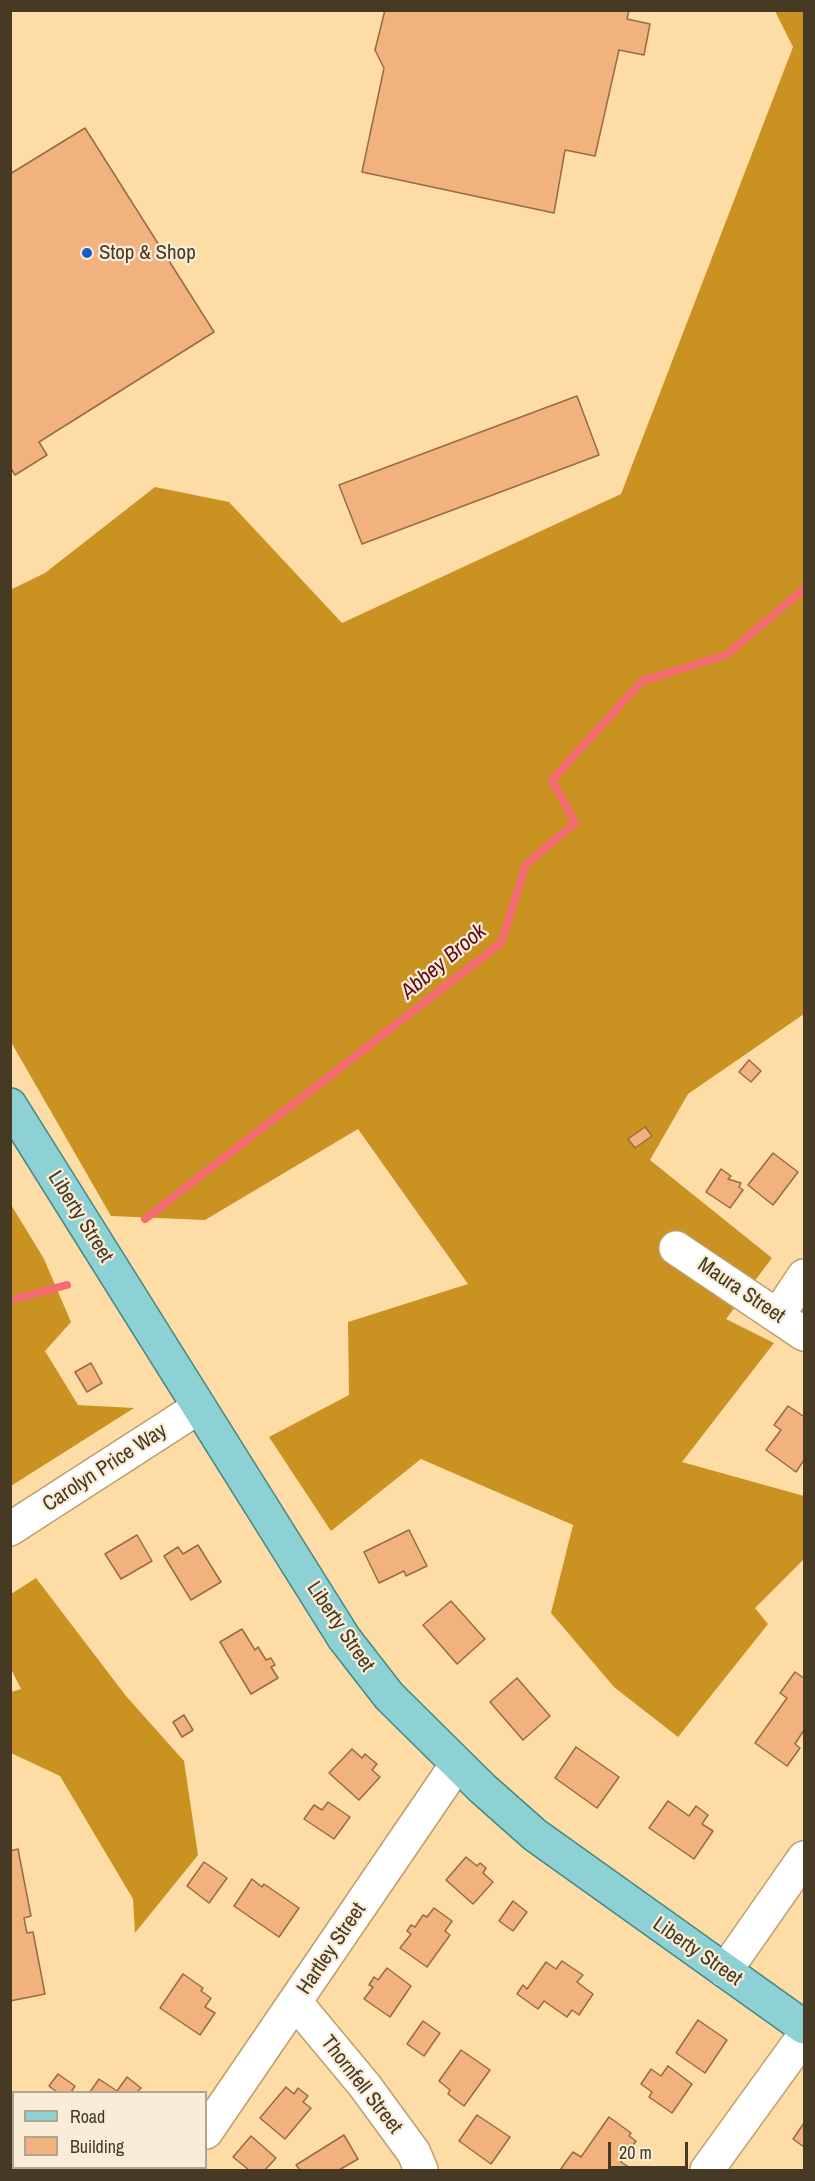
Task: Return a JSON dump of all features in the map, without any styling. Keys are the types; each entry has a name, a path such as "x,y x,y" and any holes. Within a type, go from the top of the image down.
{"main road":[{"name":"Liberty Street","path":"10,1105 359,1660 389,1696 457,1764 535,1835 804,2027"}],"street":[{"name":"Maura Street","path":"676,1248 804,1334"},
{"path":"778,1315 804,1276"},
{"name":"Carolyn Price Way","path":"10,1529 199,1407"},
{"name":"Hartley Street","path":"207,2131 457,1764"},
{"path":"725,1971 804,1858"},
{"name":"Thornfell Street","path":"296,2003 365,2086 414,2153 422,2170"},
{"path":"707,2170 804,2036"}],"shaded area":[{"path":"775,11 804,11 804,1014 688,1094 650,1160 772,1258 726,1319 774,1343 682,1462 804,1496 804,1559 755,1608 768,1624 678,1737 614,1687 551,1613 573,1525 421,1459 331,1531 269,1437 349,1395 348,1322 468,1284 358,1129 205,1220 111,1216 11,1042 10,590 45,573 155,487 229,502 342,623 621,494 793,47"},
{"path":"10,1203 44,1259 71,1322 45,1351 78,1405 134,1408 11,1486"},
{"path":"36,1578 126,1696 184,1761 198,1855 135,1933 133,1899 60,1776 11,1753 11,1692 21,1689 11,1669 11,1594"}],"building":[{"path":"385,10 629,10 627,19 650,24 644,55 619,50 595,156 565,150 554,213 362,172 384,68 375,50"},
{"name":"Stop & Shop","path":"85,128 214,332 39,442 47,455 15,475 10,467 10,174"},
{"path":"577,396 599,455 362,544 339,485"},
{"path":"749,1060 761,1071 751,1082 739,1072"},
{"path":"645,1127 652,1136 635,1148 628,1139"},
{"path":"773,1153 798,1172 773,1205 748,1185"},
{"path":"721,1169 731,1176 728,1179 741,1183 739,1187 743,1190 730,1208 706,1192"},
{"path":"91,1363 102,1383 87,1392 75,1372"},
{"path":"788,1406 803,1416 804,1414 804,1460 796,1472 766,1450 781,1430 774,1425"},
{"path":"409,1530 427,1566 406,1576 404,1571 379,1583 364,1552"},
{"path":"137,1535 152,1561 121,1579 105,1554"},
{"path":"198,1545 221,1582 191,1600 164,1556 178,1547 183,1554"},
{"path":"451,1601 485,1639 457,1664 423,1625"},
{"path":"242,1629 255,1650 258,1647 266,1660 271,1658 275,1665 271,1667 278,1678 251,1694 220,1642"},
{"path":"795,1672 804,1678 804,1730 795,1744 800,1748 787,1766 755,1743 787,1698 780,1693"},
{"path":"517,1678 550,1716 523,1740 490,1702"},
{"path":"184,1715 193,1730 182,1737 173,1722"},
{"path":"576,1747 619,1777 597,1808 555,1778"},
{"path":"352,1749 362,1758 365,1754 377,1764 372,1770 380,1777 359,1800 329,1773"},
{"path":"668,1801 689,1816 696,1806 708,1815 702,1824 713,1831 694,1859 649,1828"},
{"path":"328,1802 350,1817 334,1839 304,1819 314,1805 322,1810"},
{"path":"18,1849 31,1916 24,1918 27,1933 33,1932 45,1994 10,2001 10,1851"},
{"path":"466,1857 477,1866 480,1863 486,1868 483,1873 493,1882 473,1904 446,1880"},
{"path":"204,1862 227,1878 209,1903 187,1886"},
{"path":"252,1879 262,1887 264,1884 299,1908 279,1937 234,1906"},
{"path":"513,1901 527,1912 513,1931 499,1921"},
{"path":"434,1908 452,1921 445,1931 450,1935 427,1967 400,1948 411,1934 407,1931 411,1925 415,1927 423,1915 427,1917"},
{"path":"562,1961 583,1975 577,1982 593,1994 579,2015 572,2010 567,2017 544,2001 538,2009 517,1994 523,1985 527,1989 546,1962 556,1969"},
{"path":"387,1968 411,1986 390,2017 364,1999 373,1987 369,1985 374,1977 378,1980"},
{"path":"183,1974 203,1988 201,1991 211,1998 205,2007 215,2013 200,2035 160,2008"},
{"path":"698,2020 727,2040 705,2073 676,2053"},
{"path":"423,2021 440,2033 424,2056 407,2044"},
{"path":"461,2050 490,2070 464,2106 448,2094 450,2090 439,2081"},
{"path":"668,2066 692,2084 672,2113 649,2097 652,2092 641,2084 651,2069 661,2076"},
{"path":"58,2074 75,2086 72,2091 56,2091 49,2086"},
{"path":"127,2077 141,2088 138,2091 117,2091"},
{"path":"99,2079 117,2091 91,2091"},
{"path":"286,2087 294,2094 298,2088 308,2096 303,2102 311,2108 285,2139 260,2118"},
{"path":"477,2115 510,2137 491,2164 459,2141"},
{"path":"609,2117 631,2133 629,2136 636,2141 621,2162 627,2166 623,2170 560,2170 573,2152 581,2157"},
{"path":"804,2123 804,2147 793,2139"},
{"path":"344,2135 358,2159 339,2170 300,2170 296,2165"},
{"path":"251,2136 276,2158 265,2170 249,2170 233,2157"}],"waterway":[{"name":"Abbey Brook","path":"145,1219 501,943 526,864 575,823 552,780 642,681 726,655 804,589"},
{"name":"Abbey Brook","path":"10,1300 67,1285"}],"place":[{"name":"Stop & Shop","path":"87,253"}]}
